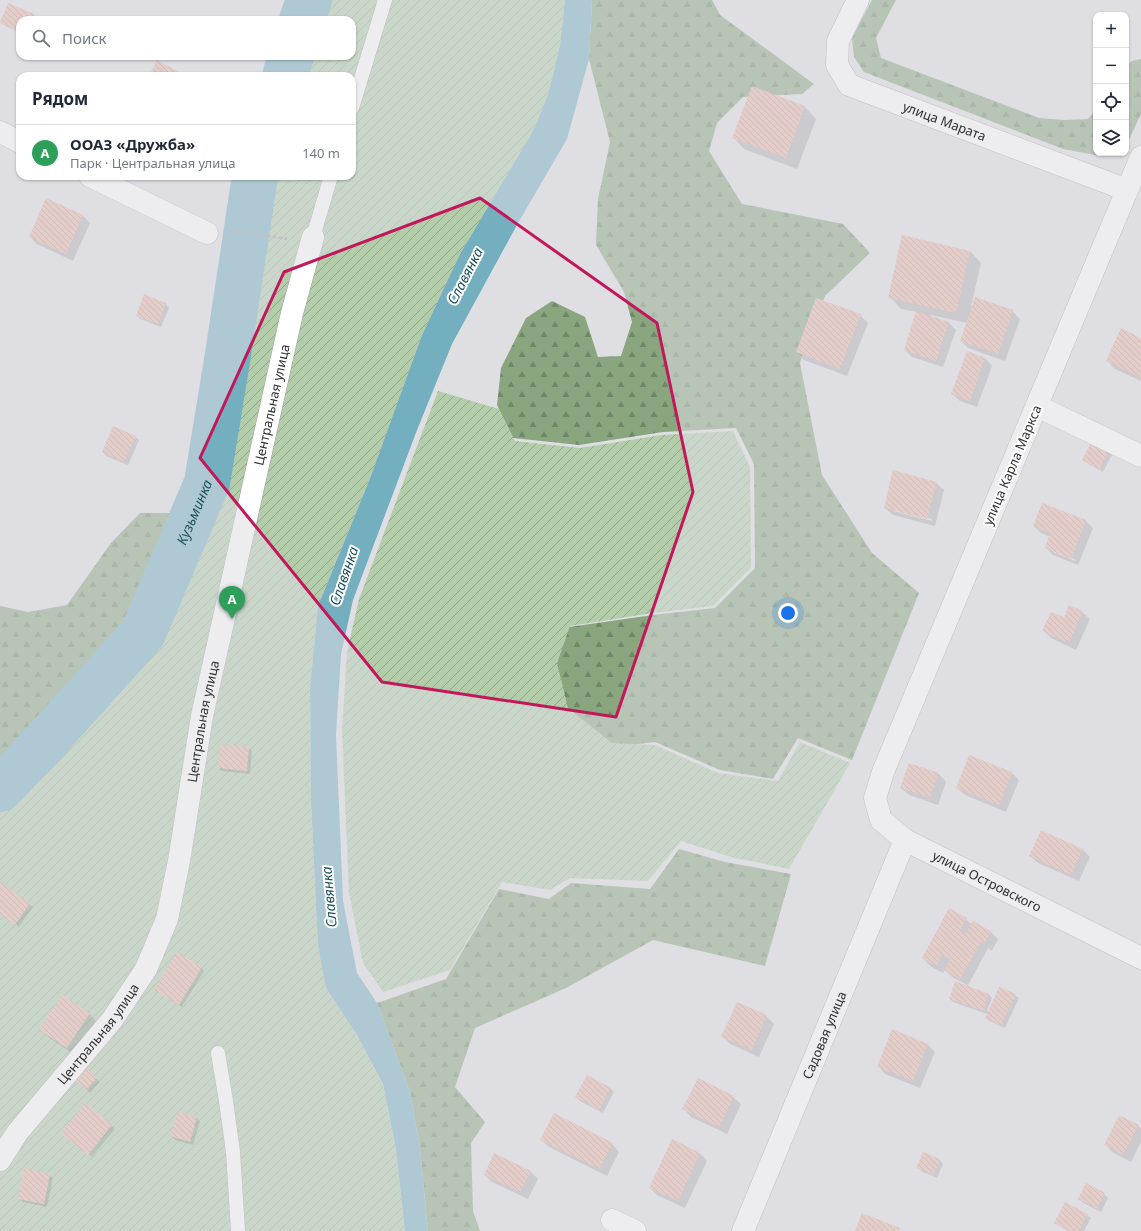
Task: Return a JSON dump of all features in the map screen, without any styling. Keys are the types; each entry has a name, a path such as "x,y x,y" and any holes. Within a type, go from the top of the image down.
{"street":[{"name":"улица Марата","path":"858,0 838,41 837,65 849,85 1127,190"},
{"path":"0,132 16,140"},
{"name":"улица Карла Маркса","path":"883,772 1141,157"},
{"path":"98,180 207,233"},
{"name":"Центральная улица","path":"0,1160 17,1132 112,1020 146,969 167,919 179,861 202,716 292,314 303,239"},
{"path":"1037,406 1141,456"},
{"name":"улица Островского","path":"883,772 875,798 881,820 905,840 1141,958"},
{"name":"Садовая улица","path":"743,1231 905,840"},
{"path":"612,1220 635,1231"}],"lane":[{"path":"356,95 385,0"},
{"path":"303,239 329,180"},
{"path":"218,1053 233,1152 238,1231"}],"path":[{"path":"229,229 303,239"}],"highlighted area":[{"path":"480,198 657,323 693,492 616,717 382,682 200,458 284,272"}],"green space":[{"path":"309,0 565,0 560,45 548,95 533,131 460,254 422,335 369,481 318,606 310,688 311,800 318,947 326,988 357,1035 383,1084 396,1149 405,1231 0,1231 0,789 45,742 143,633 207,483 254,180 356,180 356,72 286,72 290,60 356,60 356,16 303,16"},
{"path":"592,0 712,0 720,15 814,84 802,94 743,97 717,123 709,151 742,204 843,224 870,253 826,295 810,325 800,363 822,475 872,553 919,593 852,760 798,738 773,779 720,770 655,742 613,747 568,712 556,665 569,627 715,608 755,568 754,464 736,428 663,432 579,445 513,438 497,405 501,368 526,318 552,301 585,317 598,357 621,356 632,322 624,292 596,245 598,199 610,142 589,59"},
{"path":"872,0 896,0 876,38 881,58 1039,118 1064,120 1088,119 1093,113 1093,155 1063,149 864,72 854,57 852,38"},
{"path":"1141,59 1141,114 1129,140 1129,63"},
{"path":"438,391 499,409 515,441 580,448 662,435 733,431 750,467 751,568 713,606 652,613 570,626 557,663 568,708 612,743 655,745 718,773 778,781 800,742 850,763 789,869 731,857 681,841 648,881 570,878 550,890 502,882 450,970 383,992 363,963 349,893 342,731 347,652 359,599"},
{"path":"140,513 174,513 185,534 143,633 45,742 0,789 0,606 28,612 67,605 111,543"},
{"path":"679,849 725,862 791,874 765,966 653,940 566,988 475,1028 455,1087 485,1122 471,1143 473,1211 480,1231 428,1231 420,1148 410,1092 377,1003 446,979 499,889 549,899 571,883 650,889"}],"water":[{"name":"Славянка","path":"565,0 592,0 589,59 567,139 518,223 452,344 417,430 353,600 341,654 336,735 343,901 357,973 377,1003 410,1092 420,1148 428,1231 405,1231 396,1149 383,1084 357,1035 326,988 318,947 311,800 310,688 318,606 369,481 422,335 460,254 533,131 548,95 560,45"}],"building":[{"path":"8,3 34,14 33,16 16,16 16,30 0,23"},
{"path":"157,60 179,72 151,72"},
{"path":"752,86 805,106 786,158 732,138"},
{"path":"46,198 83,215 66,254 29,237"},
{"path":"902,235 970,251 956,313 888,298"},
{"path":"144,294 166,303 158,324 136,316"},
{"path":"975,297 1013,310 998,354 960,341"},
{"path":"816,298 861,314 840,369 796,352"},
{"path":"916,311 949,322 936,361 904,350"},
{"path":"1121,328 1141,338 1141,378 1106,361"},
{"path":"967,351 985,358 970,401 951,394"},
{"path":"113,426 136,436 124,462 102,452"},
{"path":"1093,438 1111,447 1100,469 1082,460"},
{"path":"893,470 937,482 927,519 884,508"},
{"path":"1042,503 1086,520 1071,559 1045,548 1050,533 1033,526"},
{"path":"1069,605 1083,611 1069,643 1042,631 1051,612 1064,617"},
{"path":"220,745 249,747 247,771 218,768"},
{"path":"969,755 1012,772 999,805 956,788"},
{"path":"909,763 939,773 930,798 900,788"},
{"path":"1041,830 1083,849 1071,875 1029,856"},
{"path":"0,882 30,903 15,925 0,914"},
{"path":"949,908 967,918 960,930 966,933 973,921 991,931 985,944 981,942 960,979 944,970 950,959 942,955 936,966 922,958"},
{"path":"177,952 202,967 179,1005 154,990"},
{"path":"955,981 989,994 983,1011 949,999"},
{"path":"999,987 1016,994 1001,1026 985,1018"},
{"path":"62,995 90,1013 67,1048 39,1030"},
{"path":"737,1002 767,1015 752,1050 721,1037"},
{"path":"892,1029 928,1044 913,1081 877,1067"},
{"path":"86,1068 97,1078 86,1090 75,1080"},
{"path":"587,1075 611,1088 599,1110 575,1097"},
{"path":"698,1078 734,1096 719,1127 682,1109"},
{"path":"85,1103 112,1125 88,1155 61,1133"},
{"path":"178,1112 197,1117 190,1142 170,1136"},
{"path":"554,1113 613,1143 599,1169 540,1140"},
{"path":"1119,1115 1139,1125 1123,1155 1104,1145"},
{"path":"672,1139 700,1153 678,1201 649,1188"},
{"path":"923,1152 940,1159 934,1175 916,1168"},
{"path":"494,1153 531,1171 520,1192 484,1175"},
{"path":"24,1168 50,1174 44,1204 18,1199"},
{"path":"1086,1183 1105,1193 1097,1209 1078,1199"},
{"path":"1065,1202 1088,1214 1079,1231 1070,1231 1054,1223"},
{"path":"862,1213 900,1228 899,1231 855,1231"}],"waterway":[{"name":"Кузьминка","path":"303,16 309,0"},
{"name":"Кузьминка","path":"286,72 290,60"},
{"name":"Кузьминка","path":"0,789 45,742 143,633 207,483 254,180"}],"place":[{"name":"ООАЗ «Дружба»","path":"232,619"}]}
